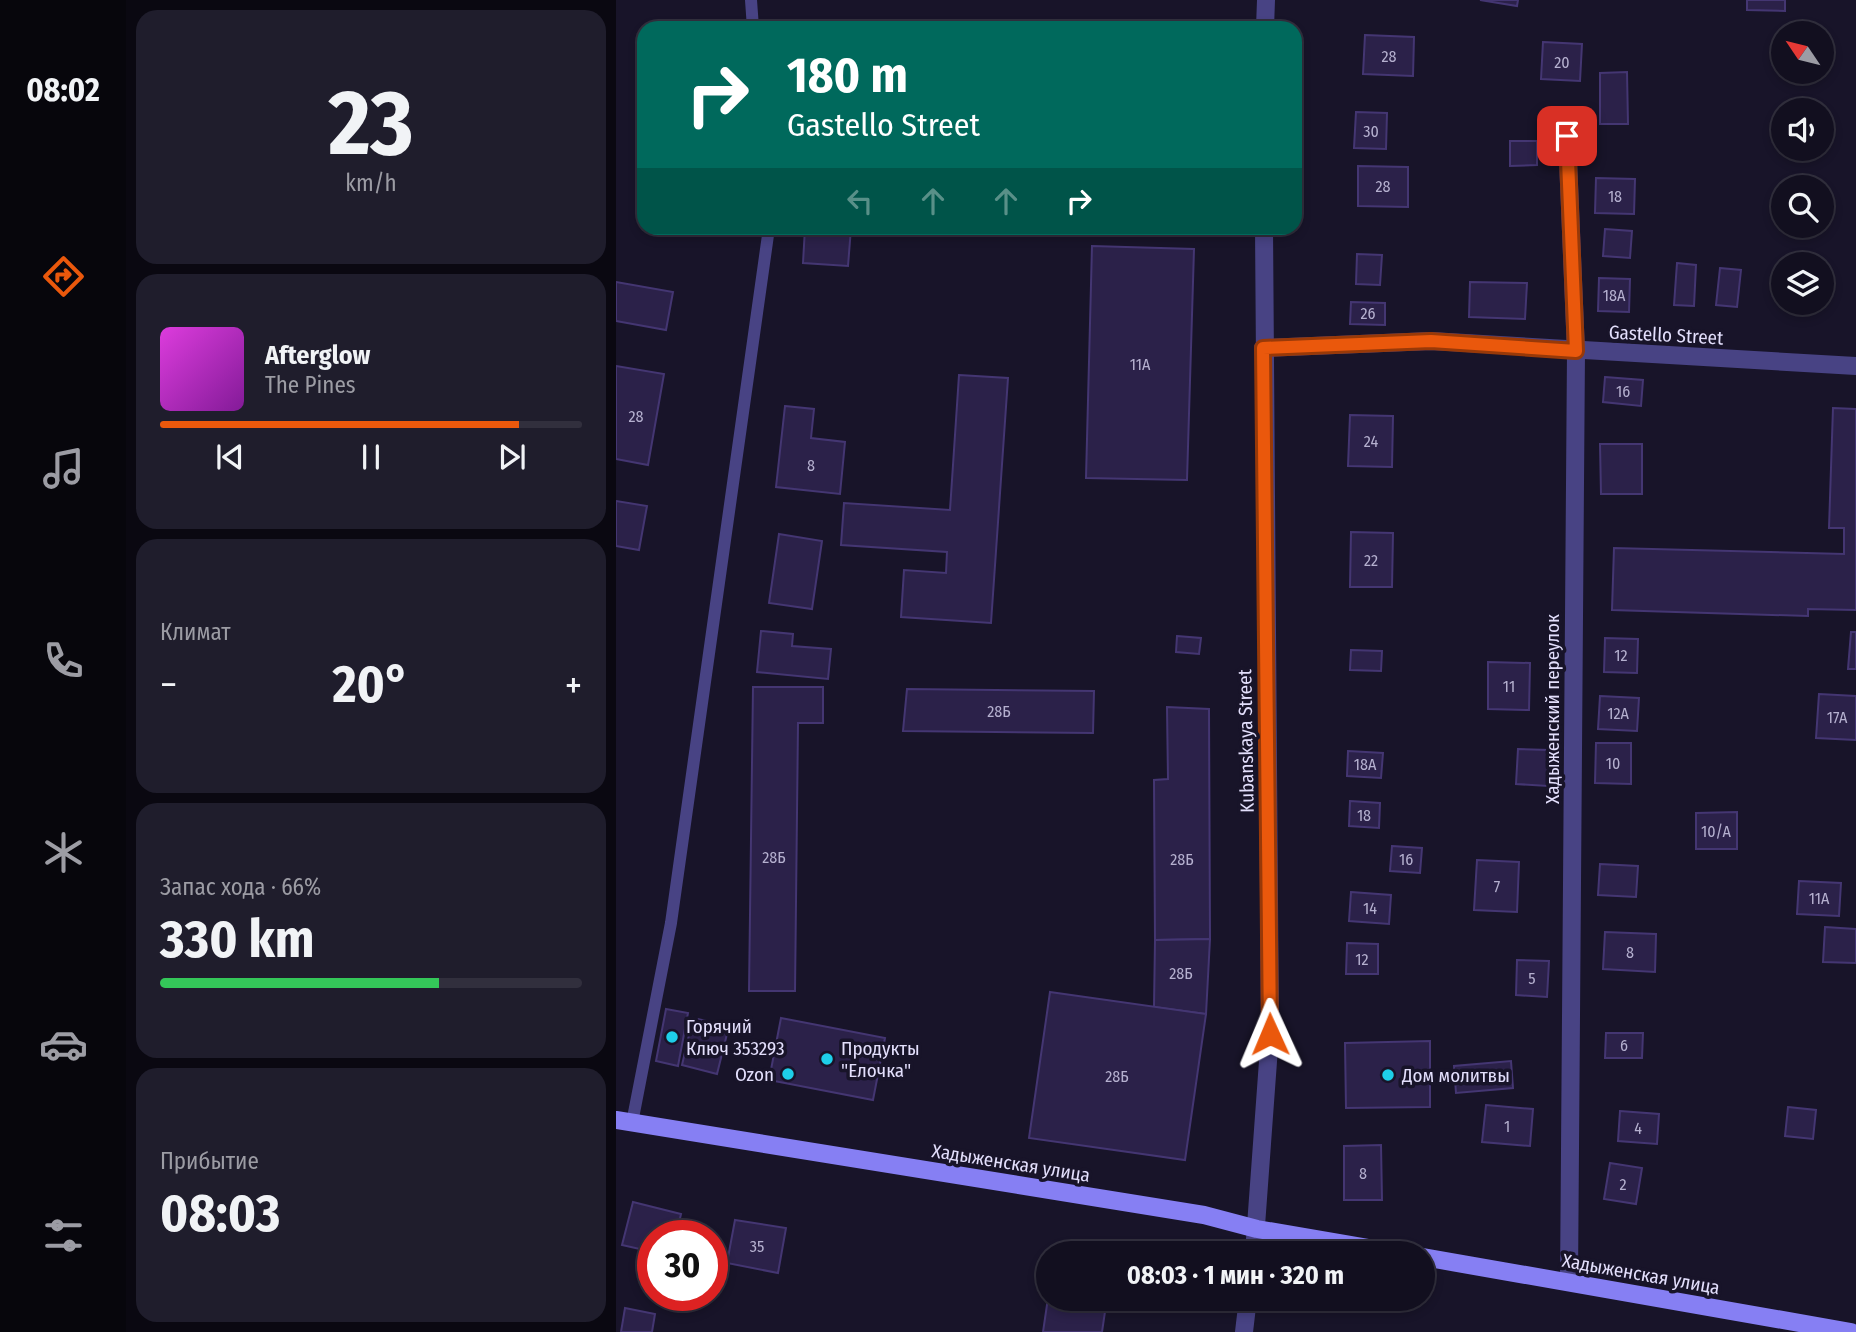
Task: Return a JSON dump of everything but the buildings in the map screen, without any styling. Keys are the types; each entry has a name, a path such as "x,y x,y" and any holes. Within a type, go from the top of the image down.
{"main road":[{"name":"Хадыженская улица","path":"624,1122 1204,1215 1257,1229 1328,1241"},
{"name":"Хадыженская улица","path":"1435,1259 1851,1332"}],"street":[{"path":"1265,21 1266,0"},
{"name":"Хадыженский переулок","path":"1567,136 1576,351 1569,1282"},
{"name":"Kubanskaya Street","path":"1256,1241 1270,1034 1264,235"},
{"name":"Gastello Street","path":"1263,348 1431,341 1856,366"},
{"path":"1244,1332 1246,1311"}],"lane":[{"path":"751,0 752,21"},
{"path":"624,1122 671,923 768,235"}],"place":[{"name":"Горячий Ключ 353293","path":"672,1037"},
{"name":"Продукты \"Елочка\"","path":"827,1059"},
{"name":"Ozon","path":"788,1074"},
{"name":"Дом молитвы","path":"1388,1075"}],"route":[{"path":"1270,1034 1263,348 1431,341 1576,351 1567,136"}]}
